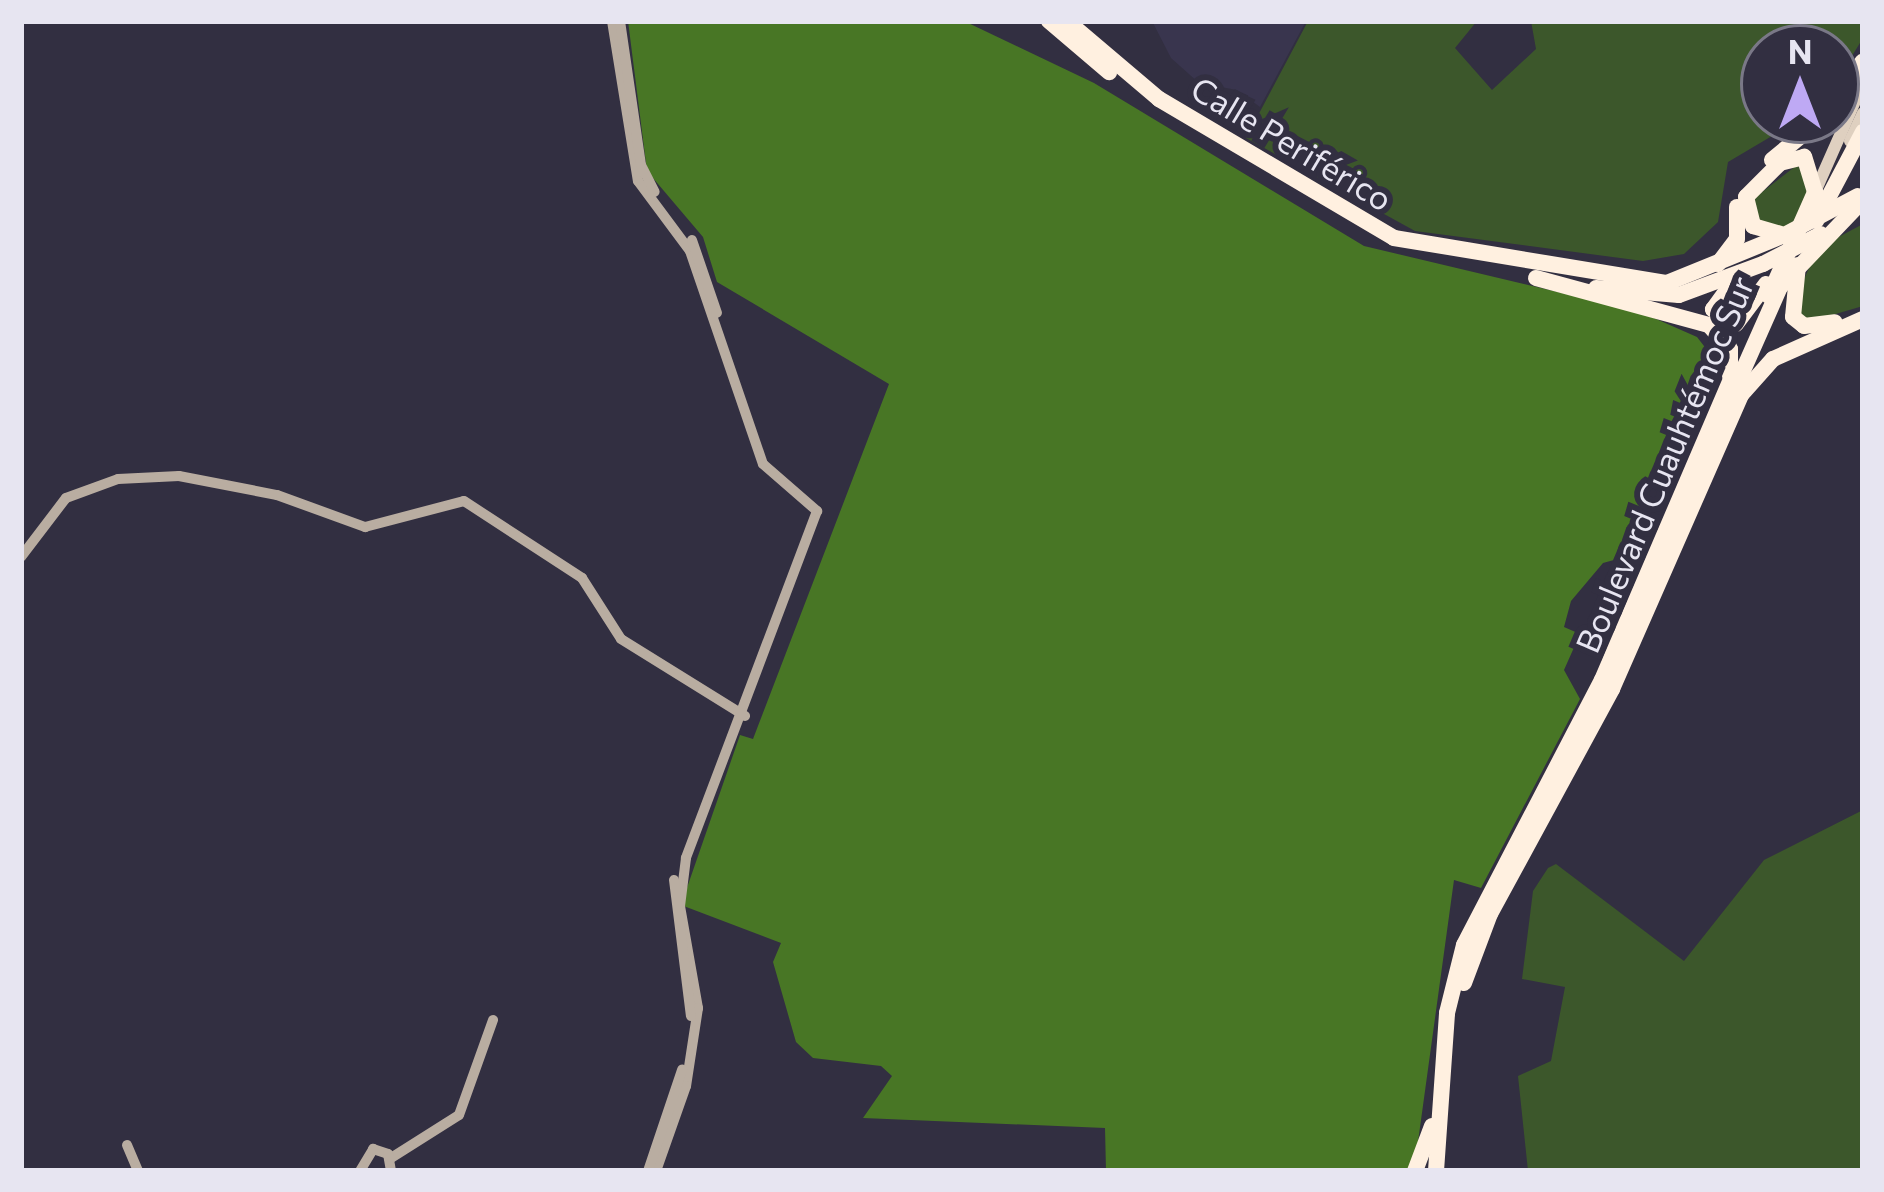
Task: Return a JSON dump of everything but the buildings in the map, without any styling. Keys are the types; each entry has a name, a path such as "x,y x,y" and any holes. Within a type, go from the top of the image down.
{"highway":[{"name":"Calle Periférico","path":"1048,21 1154,106 1355,229 1442,261 1656,297 1741,275 1828,230 1860,207"},
{"name":"Calle Periférico","path":"1067,21 1160,99 1375,230 1445,253 1608,279 1697,278 1786,234 1860,207"},
{"path":"1820,195 1863,132"},
{"path":"1697,278 1738,239 1741,187 1792,144"},
{"path":"1786,234 1748,221 1749,190 1799,157 1813,164 1820,195"},
{"name":"Boulevard Cuauhtémoc Sur","path":"1510,864 1671,540 1820,195"},
{"path":"1671,540 1780,287 1860,207"},
{"path":"1741,275 1712,301 1730,324 1747,316 1790,264"},
{"path":"1790,264 1789,298 1797,322 1825,326 1863,310"},
{"path":"1536,278 1709,326 1730,349 1735,390"},
{"path":"1735,390 1773,358 1863,319"},
{"path":"1436,1171 1439,1108 1459,959 1510,864"},
{"path":"1447,1171 1460,999 1510,864"},
{"path":"1415,1171 1439,1108"}],"main road":[{"path":"616,21 643,172 698,250 728,362 763,464 816,505 744,712 685,850 681,915 698,1008 686,1086 652,1171"},
{"name":"Boulevard Cuauhtémoc Sur","path":"1820,195 1863,83"},
{"name":"Boulevard Cuauhtémoc Sur","path":"1820,195 1863,113"},
{"path":"21,557 66,498 118,479 179,476 277,495 365,527 464,501 582,578 610,629 744,712"},
{"path":"357,1170 368,1150 391,1164 459,1115 493,1020"},
{"path":"127,1145 138,1171"}],"shaded area":[{"path":"1152,21 1306,21 1260,107 1237,90 1199,83 1171,58"}],"green space":[{"path":"628,21 964,21 1094,83 1364,246 1638,311 1697,337 1711,355 1704,419 1650,487 1639,553 1603,563 1571,601 1564,627 1580,634 1564,670 1580,699 1481,888 1454,880 1414,1171 1106,1171 1105,1128 863,1118 892,1076 881,1066 813,1058 796,1042 773,962 781,943 681,905 740,735 753,739 889,384 717,282 703,237 647,171"},
{"path":"1308,21 1477,21 1455,48 1492,90 1536,49 1531,21 1863,21 1860,43 1860,24 1740,24 1740,144 1758,144 1728,162 1718,222 1684,254 1643,261 1415,231 1246,138"},
{"path":"1797,165 1812,182 1798,219 1782,228 1756,222 1753,199"},
{"path":"1863,224 1863,306 1805,323 1795,299 1818,248"},
{"path":"1863,810 1863,1171 1528,1171 1518,1076 1551,1061 1565,987 1522,979 1533,891 1548,868 1556,864 1684,961 1764,860"}]}
